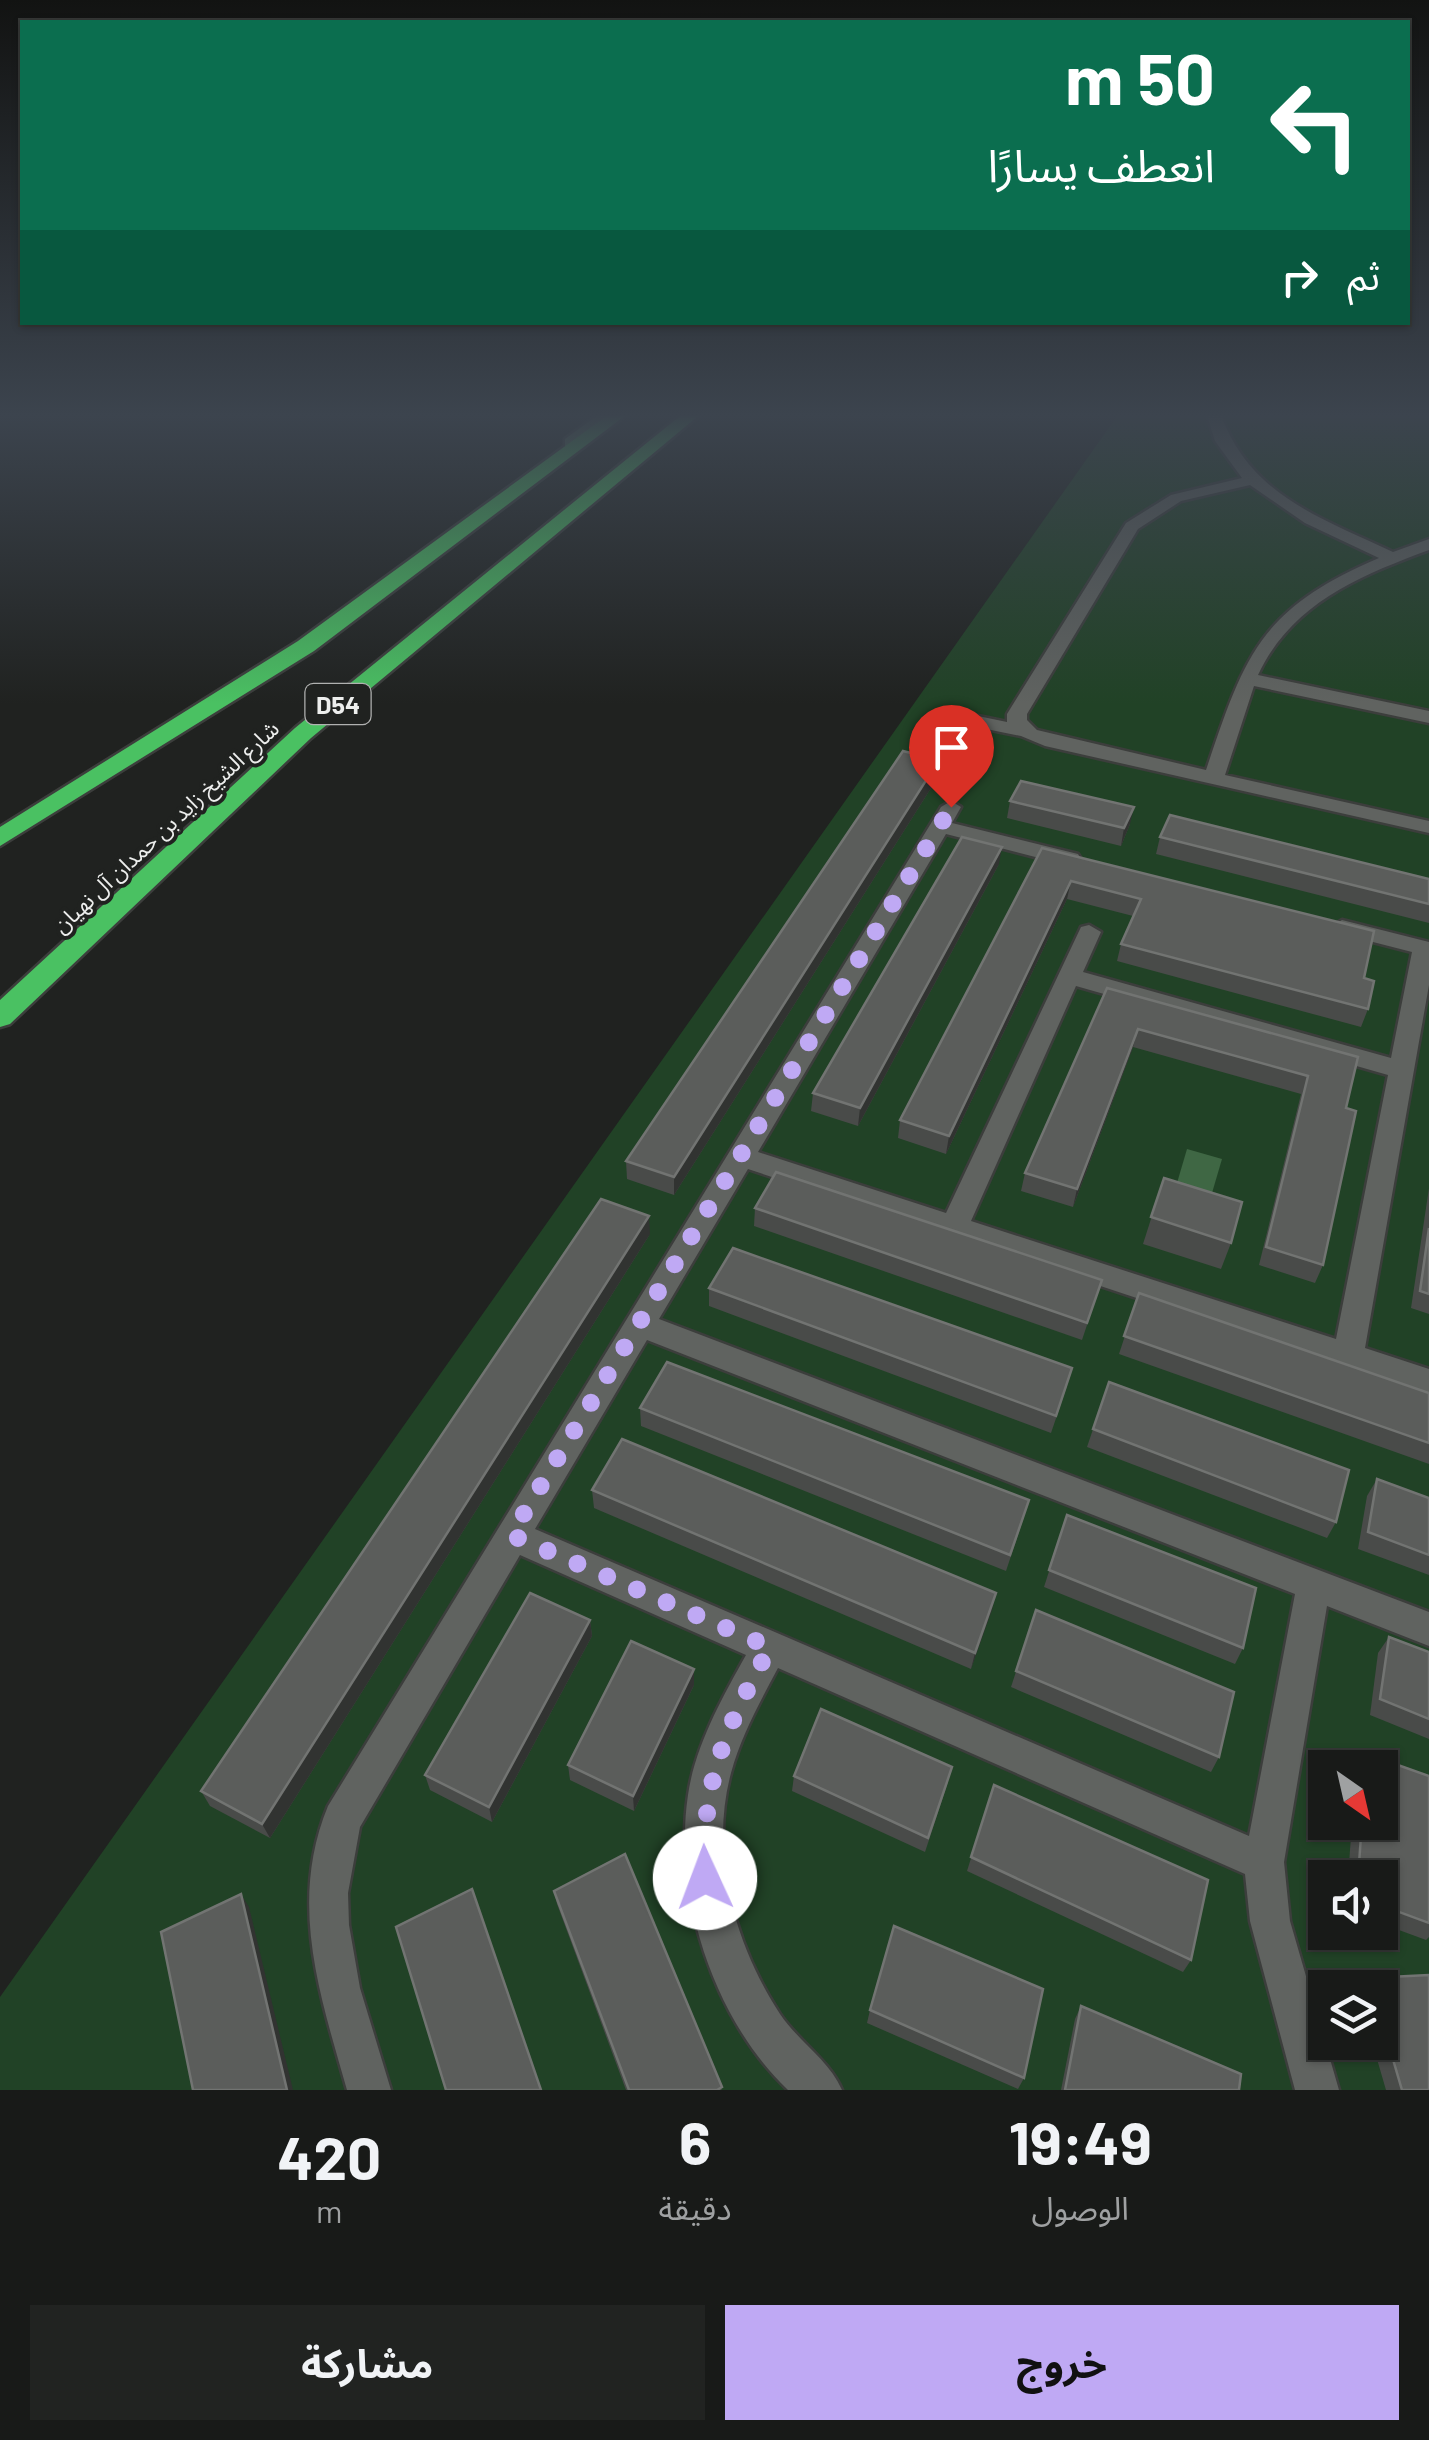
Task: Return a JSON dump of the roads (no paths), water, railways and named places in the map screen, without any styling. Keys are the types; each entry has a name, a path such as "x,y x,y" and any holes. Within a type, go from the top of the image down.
{"highway":[{"name":"شارع الشيخ زايد بن حمدان آل نهيان","path":"0,838 267,672 491,510"},
{"name":"شارع الشيخ زايد بن حمدان آل نهيان","path":"0,1017 303,732 576,510"},
{"path":"0,817 202,697 267,672"}],"street":[{"path":"480,518 487,510"},
{"path":"1024,731 1016,714 1132,526 1158,510"},
{"path":"1296,510 1393,558"},
{"path":"1214,778 1264,645 1287,618 1341,582 1429,544"},
{"path":"1249,679 1429,717"},
{"path":"949,716 1429,827"},
{"path":"369,2090 330,1952 326,1885 332,1852 357,1790 945,817 1095,865"},
{"path":"1327,924 1427,949 1348,1356"},
{"path":"954,1226 1089,932"},
{"path":"1069,976 1402,1070"},
{"path":"740,1156 1429,1382"},
{"path":"639,1324 1429,1628"},
{"path":"511,1535 1264,1862"},
{"path":"1314,1584 1264,1862 1270,1921 1317,2090"},
{"path":"770,1647 740,1702 711,1780 703,1836 705,1878 719,1930 753,2009 790,2062 820,2090"}]}
